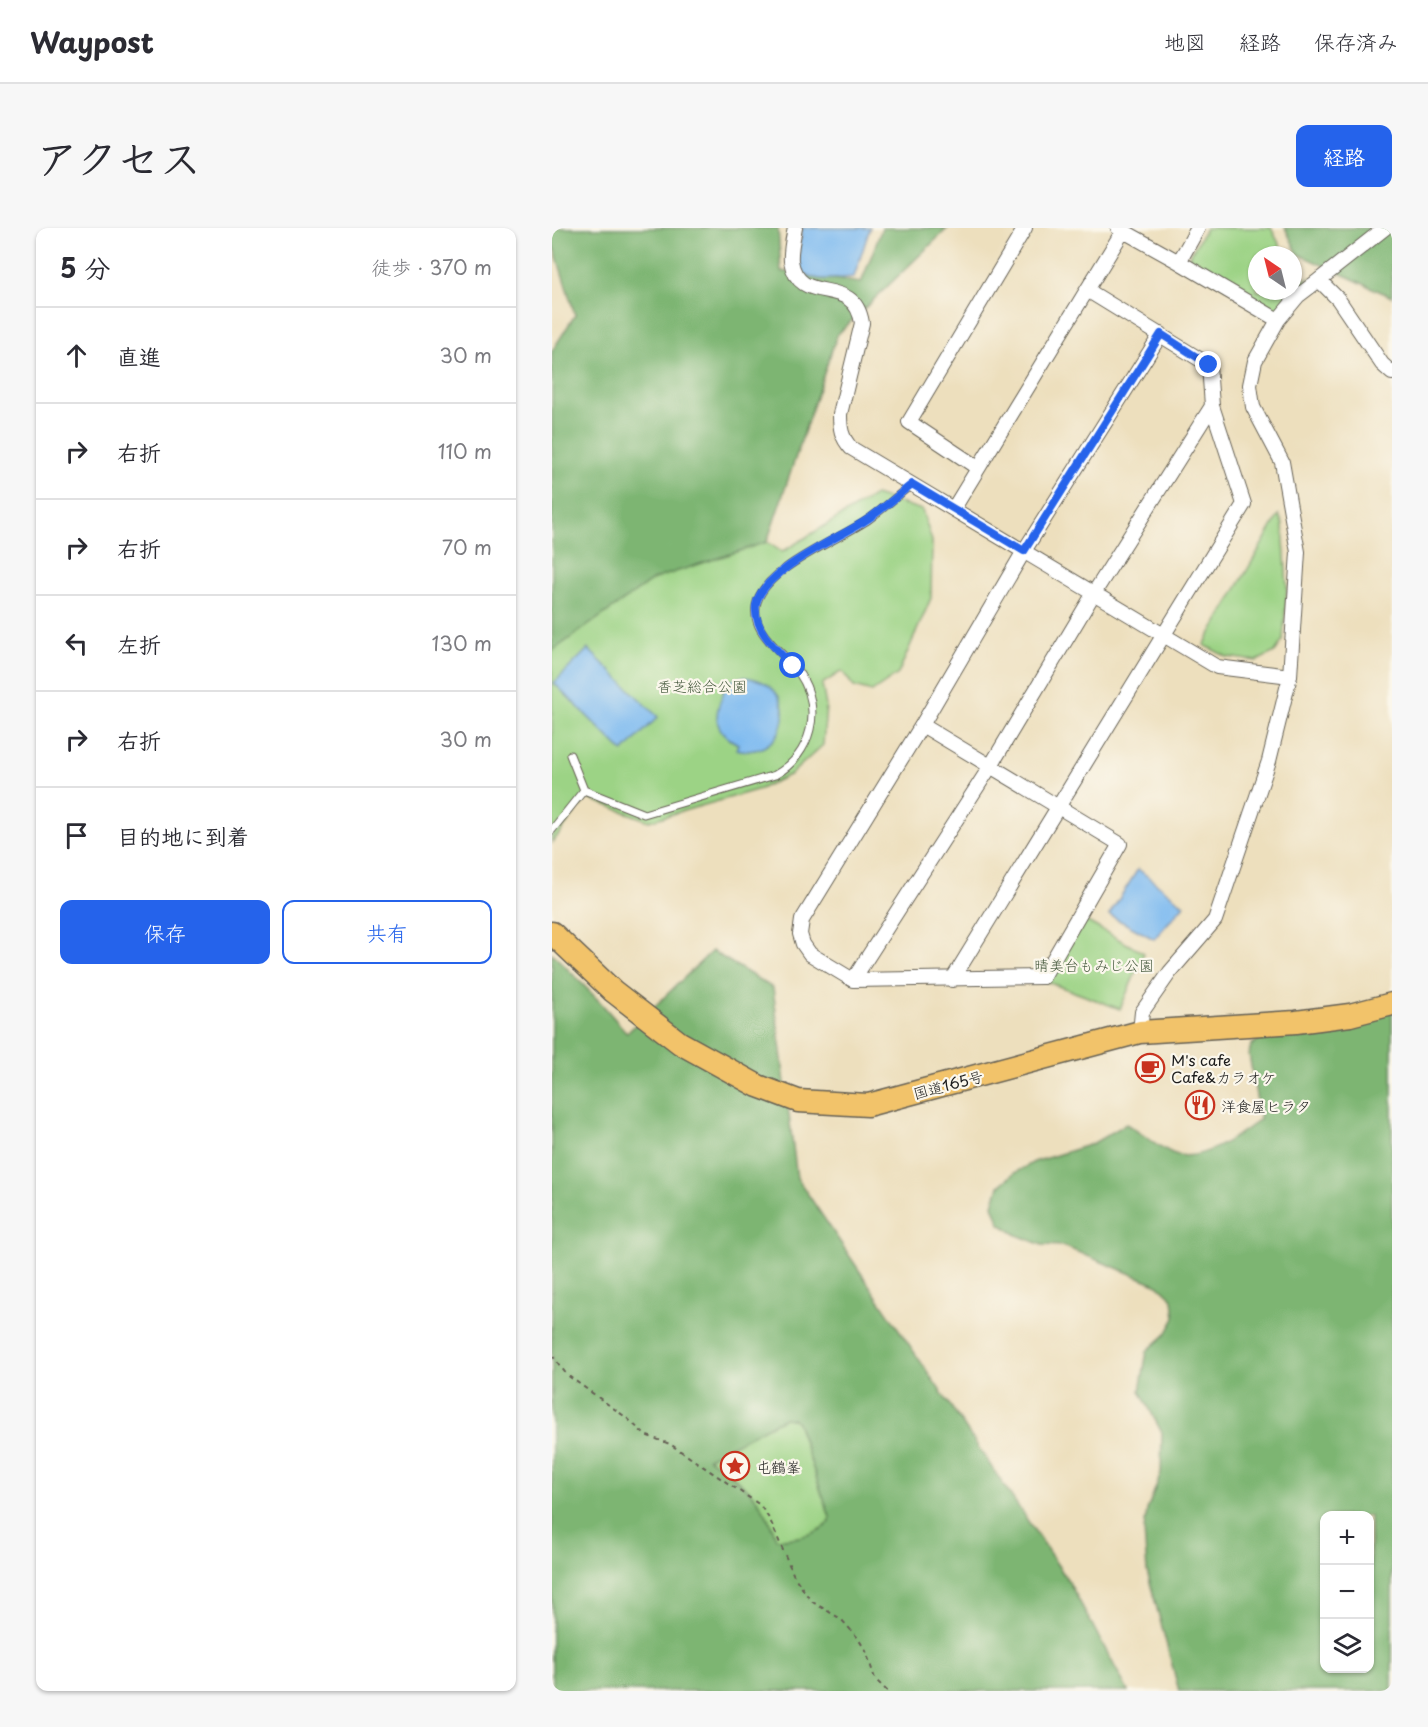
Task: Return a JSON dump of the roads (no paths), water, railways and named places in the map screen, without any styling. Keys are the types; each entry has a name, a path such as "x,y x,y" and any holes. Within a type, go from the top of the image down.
{"highway":[{"name":"国道165号","path":"552,933 613,991 680,1043 758,1086 798,1101 868,1105 1140,1032 1296,1022 1350,1015 1392,1004"}],"street":[{"path":"795,228 791,259 799,279 815,290 832,291 845,295 860,313 862,323 840,414 840,429 844,440 851,448 1217,667 1290,676"},
{"path":"978,468 909,422 1025,228"},
{"path":"1179,262 1198,228"},
{"path":"1140,1032 1142,1012 1170,972 1215,920 1269,761 1290,676 1298,552 1282,462 1253,407 1250,385 1256,361 1278,320 1298,296 1385,228"},
{"path":"954,508 1087,290 1120,230 1278,320"},
{"path":"1319,280 1338,299 1382,364 1392,373"},
{"path":"952,980 1244,504 1212,406 1209,365 1087,290"},
{"path":"922,725 1120,844 1043,977 853,980 810,954 800,934 802,920 922,725 1024,551 1161,334"},
{"path":"853,980 990,767 1094,593 1212,406"}],"lane":[{"path":"570,755 584,790 644,814 775,775 793,763 808,741 812,707 799,673 762,632 757,618 756,604 763,588 778,573 868,519 912,484"},
{"path":"552,831 584,790"}],"water":[{"path":"802,228 870,228 854,277 824,279 804,273 798,258"},
{"path":"588,649 658,717 623,752 554,683"},
{"path":"742,677 762,682 776,692 782,705 783,720 778,733 768,744 754,750 736,749 738,744 724,734 718,722 718,708 724,692 722,688 730,681"},
{"path":"1138,869 1184,905 1154,939 1109,915"}],"place":[{"name":"M's cafe Cafe&カラオケ","path":"1150,1068"},
{"name":"洋食屋ヒラタ","path":"1200,1105"},
{"name":"屯鶴峯","path":"735,1466"}],"park label":[{"name":"香芝総合公園","path":"702,685"},
{"name":"晴美台もみじ公園","path":"1094,964"}]}
